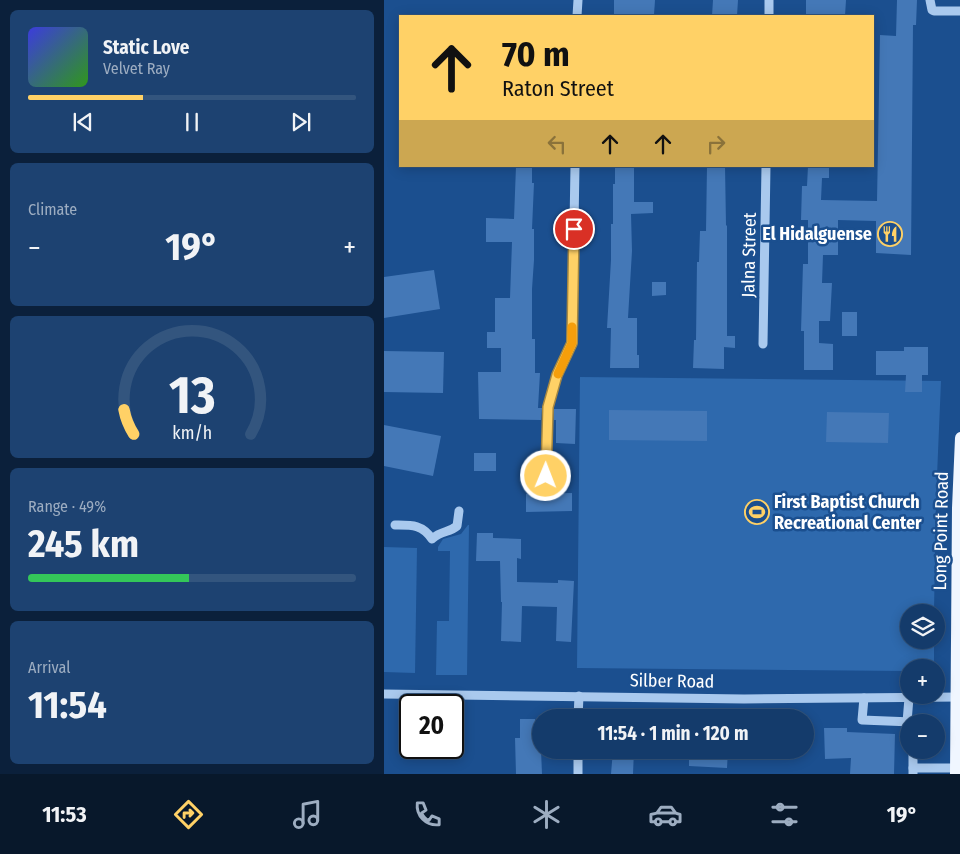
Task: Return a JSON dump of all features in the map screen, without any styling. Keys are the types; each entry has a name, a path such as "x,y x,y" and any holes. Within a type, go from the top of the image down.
{"main road":[{"name":"Long Point Road","path":"956,771 959,697 960,438"}],"street":[{"path":"577,15 578,0"},
{"path":"769,0 769,15"},
{"path":"930,0 932,10 934,11 960,11"},
{"path":"546,476 548,407 557,375 572,343 575,167"},
{"name":"Jalna Street","path":"763,344 766,167"},
{"path":"395,525 422,527 432,539 438,533 453,530 457,526 458,511"},
{"name":"Silber Road","path":"384,694 744,699 900,698"},
{"path":"578,709 579,696"},
{"name":"Silber Road","path":"945,697 959,697"},
{"path":"864,698 862,720 900,722"},
{"path":"578,759 578,774"},
{"path":"913,771 956,771"}],"shaded area":[{"name":"First Baptist Church Recreational Center","path":"580,377 941,381 934,604 900,604 900,649 934,649 934,659 900,659 900,671 577,668"},
{"path":"468,525 467,675 436,675 437,621 449,621 450,551 438,551 438,547 443,539 461,534"},
{"path":"384,547 417,548 415,673 384,672"}],"building":[{"path":"614,0 655,0 654,15 614,15"},
{"path":"713,0 738,0 737,15 712,15"},
{"path":"806,0 846,0 845,15 806,15"},
{"path":"897,0 917,0 916,25 913,25 911,255 876,253 876,221 838,220 838,255 823,255 822,283 832,283 830,321 819,321 819,343 833,344 833,370 804,370 804,331 801,331 803,264 808,264 808,220 801,220 802,186 807,186 808,167 829,167 829,178 822,178 821,200 877,201 880,35 896,36"},
{"path":"516,167 532,167 532,183 534,183 532,229 534,229 534,260 532,339 535,339 535,373 540,373 538,408 542,408 541,420 479,419 478,372 501,372 501,348 487,348 487,332 495,332 495,298 510,298 512,242 486,242 486,218 514,219"},
{"path":"615,167 634,167 634,202 653,202 653,213 631,214 632,251 628,318 637,318 639,368 610,368 611,328 607,328 611,224 613,224 613,184 615,184"},
{"path":"707,167 725,167 727,336 735,336 735,348 724,347 724,369 693,368 694,340 696,340 697,262 699,262 700,231 706,231"},
{"path":"434,270 440,309 384,318 384,277"},
{"path":"652,282 666,282 666,295 652,296"},
{"path":"842,312 857,312 857,336 842,336"},
{"path":"904,347 928,347 928,375 922,375 922,392 905,392 906,375 876,375 876,351 904,351"},
{"path":"384,351 444,352 443,393 384,392"},
{"path":"554,409 576,409 575,444 556,443"},
{"path":"609,410 707,411 707,441 609,440"},
{"path":"827,412 889,413 888,443 826,442"},
{"path":"384,425 441,436 433,476 384,466"},
{"path":"474,453 496,453 496,471 474,471"},
{"path":"572,493 572,511 526,512 526,494"},
{"path":"477,533 493,533 493,538 521,539 521,559 517,558 517,582 558,583 558,580 574,581 571,642 556,641 557,607 522,606 521,642 501,641 500,561 476,561"},
{"path":"520,719 532,719 532,759 541,759 542,774 516,774 515,738 520,738"},
{"path":"824,728 847,728 847,732 895,734 894,774 850,774 851,758 825,759"},
{"path":"612,759 634,759 633,774 611,774"},
{"path":"689,759 728,759 727,768 689,766"}],"slow traffic":[{"path":"558,374 572,343 572,327"}],"place":[{"name":"El Hidalguense","path":"890,234"},
{"name":"First Baptist Church Recreational Center","path":"757,512"}],"route":[{"path":"546,476 548,407 557,375 572,343 574,229"}]}
